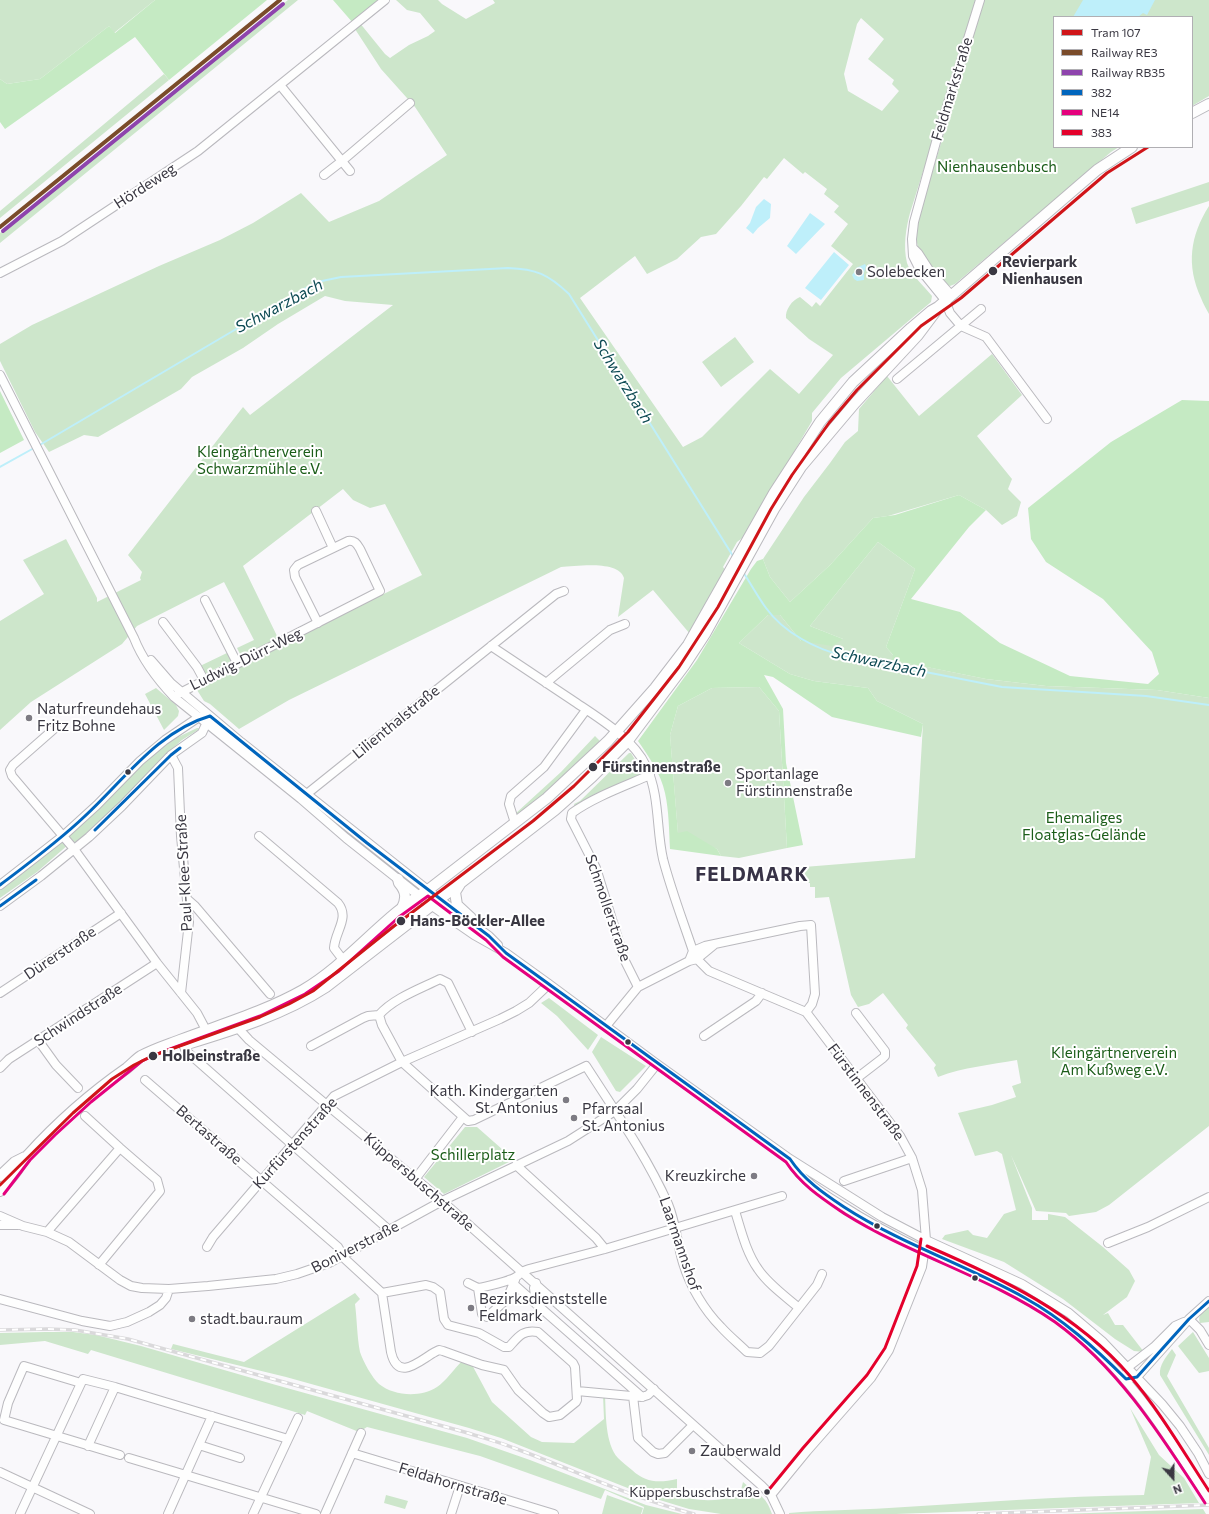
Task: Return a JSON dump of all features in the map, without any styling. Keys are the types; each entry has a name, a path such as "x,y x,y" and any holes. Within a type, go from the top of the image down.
{"main road":[{"path":"1193,112 1209,104"},
{"path":"0,1176 15,1162 26,1156 87,1098 140,1057 206,1030 277,1014 313,996 436,903 555,810 592,777 627,742 684,666 705,634 774,493 820,422 853,382 911,328 1097,170 1130,148"},
{"path":"743,556 801,468 855,403 918,335 944,301"},
{"path":"129,1066 138,1065 236,1024 304,989 318,980 402,908 547,798 584,764 655,688 675,663 736,571"},
{"path":"398,879 398,883 404,890 405,895 405,902 402,908"},
{"path":"460,883 456,892 457,905 472,918 472,923"},
{"path":"0,1191 19,1168 26,1156"}],"street":[{"name":"Hördeweg","path":"0,273 62,241 213,140 385,0"},
{"name":"Feldmarkstraße","path":"961,326 950,313 944,301 919,268 913,256 912,239 914,222 936,142 980,0"},
{"path":"280,85 350,171"},
{"path":"324,175 410,103"},
{"path":"897,379 980,310"},
{"path":"961,326 986,337 1047,419"},
{"path":"0,375 134,638 177,694 199,717 208,720"},
{"path":"316,511 333,548"},
{"name":"Ludwig-Dürr-Weg","path":"177,694 237,663 318,623 380,591 356,544 352,541 348,541 298,565 294,570 295,577 318,623"},
{"name":"Lilienthalstraße","path":"303,796 556,594 564,591"},
{"path":"205,600 237,663"},
{"path":"163,622 197,667 204,680"},
{"path":"546,683 610,630 625,624"},
{"path":"491,646 616,731"},
{"path":"177,694 423,892 474,935 506,953 790,1160 876,1214 926,1240 1022,1284 1069,1313 1102,1341 1162,1404 1180,1426 1198,1453 1209,1474"},
{"path":"515,823 509,804 511,796 544,767 586,710"},
{"path":"0,884 63,836 97,805 140,761 165,740 199,717"},
{"path":"0,906 74,850 122,806 171,755 202,733 208,720"},
{"path":"54,729 13,765 10,770 12,776 74,850 157,963 197,1014 206,1030"},
{"name":"Fürstinnenstraße","path":"616,731 646,765 650,775 656,795 663,858 674,896 693,951 698,960 709,971 806,1012 900,1136 912,1158 922,1190 926,1240 922,1266 889,1350 871,1378 807,1451 771,1495"},
{"name":"Paul-Klee-Straße","path":"171,755 178,768 189,922 181,993"},
{"name":"Schmollerstraße","path":"638,988 625,961 596,868 571,819 572,813 576,809 650,775"},
{"path":"303,796 346,838 398,879 423,892"},
{"path":"259,836 342,909 343,916 334,941 334,948 350,969"},
{"path":"187,899 196,906 270,994"},
{"path":"436,903 472,923 489,936 506,953"},
{"name":"Dürerstraße","path":"0,993 121,913"},
{"path":"689,960 693,951 705,946 811,925 815,994 812,1004 806,1012"},
{"path":"606,1026 638,988 689,960 698,960 714,944"},
{"name":"Schwindstraße","path":"0,1068 10,1059 38,1040 157,963"},
{"path":"311,1046 363,1018 379,1015 383,1010 401,998 440,979 448,983 472,1032"},
{"name":"Kurfürstenstraße","path":"207,1247 213,1237 291,1144 334,1096 402,1062 500,1020 529,1004 549,984"},
{"path":"704,1036 756,1001 762,993"},
{"path":"856,1013 885,1051 883,1058 857,1078"},
{"path":"379,1015 382,1025 402,1062 463,1117 416,1178"},
{"name":"Küppersbuschstraße","path":"236,1024 249,1040 442,1201 515,1278 536,1304 642,1397"},
{"path":"38,1040 56,1065 78,1088"},
{"path":"185,1050 389,1230"},
{"name":"Boniverstraße","path":"0,1220 47,1232 69,1242 120,1280 131,1286 169,1289 276,1279 313,1270 343,1256 442,1201 568,1141 616,1111 637,1089 657,1064"},
{"name":"Laarmannshof","path":"463,1117 468,1121 474,1120 586,1066 616,1111 657,1182 669,1206 676,1228 683,1263 693,1288 707,1311 721,1328 747,1352 760,1353 769,1346 817,1286 822,1274"},
{"name":"Bertastraße","path":"145,1080 338,1247 343,1256 382,1293"},
{"path":"85,1116 157,1180 160,1192 99,1265"},
{"path":"47,1232 120,1148"},
{"path":"844,1181 912,1158"},
{"path":"790,1160 797,1172 815,1187 871,1224 1026,1298 1052,1315 1097,1350 1126,1379 1154,1417 1209,1500"},
{"path":"516,1165 596,1238 605,1249"},
{"path":"815,1187 820,1179"},
{"path":"468,1283 478,1288 515,1278 605,1249 782,1196"},
{"path":"1108,1243 1148,1227 1209,1197"},
{"path":"735,1210 742,1234 758,1269 799,1308"},
{"path":"478,1288 482,1314 487,1317 507,1299 515,1278"},
{"name":"Küppersbuschstraße","path":"515,1278 536,1283 771,1495 780,1514"},
{"path":"536,1283 534,1288 536,1304"},
{"path":"426,1285 434,1287 440,1292 444,1319 448,1325 479,1333 504,1347 509,1347 523,1333 531,1330 538,1332 573,1363 575,1367 577,1391 576,1402 560,1415 549,1417 518,1390 504,1370 500,1368 482,1365 439,1350 411,1367 406,1368 396,1364 393,1360 391,1352 382,1293 426,1285"},
{"path":"0,1299 82,1321 110,1326 127,1322 150,1312 160,1305 166,1298 169,1289"},
{"path":"1126,1379 1137,1377 1189,1319 1209,1301"},
{"path":"1126,1379 1128,1367 1154,1347 1175,1326 1189,1319"},
{"path":"1189,1319 1200,1330 1209,1345"},
{"path":"594,1354 603,1344"},
{"path":"81,1383 24,1366 8,1403 4,1420 120,1455"},
{"path":"20,1514 83,1379 115,1387 288,1439"},
{"path":"88,1446 115,1387"},
{"path":"577,1391 642,1397 648,1395 654,1389"},
{"path":"633,1396 638,1438 653,1452 658,1454 665,1453 693,1425"},
{"path":"168,1514 212,1416"},
{"path":"253,1514 298,1418"},
{"path":"325,1514 361,1433"},
{"path":"199,1445 240,1458"},
{"name":"Feldahornstraße","path":"352,1453 554,1514"},
{"path":"129,1458 316,1514"},
{"path":"0,1472 85,1513"},
{"path":"451,1514 460,1486"}],"green space":[{"path":"0,0 155,0 114,33 109,26 40,79 7,84 0,79"},
{"path":"155,0 267,0 169,80 135,37 5,129 0,122 0,79 7,84 40,79 109,26 115,33"},
{"path":"288,0 298,0 0,243 0,233"},
{"path":"333,0 383,0 353,23"},
{"name":"Kleingärtnerverein Schwarzmühle e.V.","path":"396,0 438,0 466,19 495,3 493,0 977,0 910,213 906,231 905,250 907,263 915,276 932,296 931,302 841,378 812,413 812,421 745,536 737,542 723,567 726,571 690,634 653,590 618,617 624,578 621,572 606,566 597,565 561,567 289,700 239,729 210,704 204,701 197,690 200,685 422,575 385,504 370,508 353,500 343,489 243,566 278,638 238,658 237,656 240,654 237,648 254,640 224,582 137,626 122,644 31,702 0,730 0,621 44,594 23,560 66,539 97,598 97,602 141,580 140,578 142,572 128,555 243,407 250,415 393,305 345,301 325,296 278,324 243,348 192,377 181,389 98,437 84,435 49,452 35,432 0,361 0,344 32,325 159,266 220,240 253,223 301,193 329,222 379,201 447,155 415,107 381,69 353,26 359,22 390,58 409,45 435,31 420,13 407,10","holes":["861,18 884,39 868,59 894,80 892,84 899,91 882,111 848,91 844,74 857,24","784,158 803,174 805,172 827,189 824,194 839,206 834,212 848,224 831,246 853,264 820,306 816,302 812,307 800,297 792,303 786,315 786,318 809,339 833,355 799,394 770,369 702,437 683,447 580,298 635,256 647,274 677,259 701,237 716,234 764,177 767,179"]},
{"name":"Nienhausenbusch","path":"984,0 1209,0 1209,96 1193,105 1193,16 1053,16 1053,148 1117,148 955,284 950,286 939,278 920,251 916,239 916,226"},
{"path":"164,74 169,80 0,218 0,211"},
{"path":"1209,182 1209,201 1136,224 1131,208"},
{"path":"1209,206 1209,314 1196,286 1193,274 1192,251 1198,228"},
{"path":"735,337 754,362 721,387 702,362"},
{"path":"992,354 1022,395 977,436 1012,479 1008,489 1021,502 1017,516 1002,525 986,510 959,495 888,516 873,518 830,565 790,602 770,577 763,559 804,497 845,442 858,431 859,409 887,376 919,416"},
{"path":"0,391 24,440 0,453"},
{"path":"1182,400 1209,401 1209,698 1157,690 1046,686 986,679 892,660 893,655 886,647 915,569 878,542 810,626 843,639 832,646 801,641 780,615 768,615 739,643 790,674 814,681 868,688 877,701 923,724 921,737 832,717 773,677 764,675 783,709 786,763 803,845 787,848 779,711 759,687 712,688 678,706 670,735 678,833 687,831 717,849 721,856 670,849 669,821 665,793 661,779 638,741 697,660 757,561 763,559 770,577 790,602 830,565 873,518 895,515 959,495 986,510 969,527 911,599 960,612 1000,643 1070,676 1148,684 1159,674 1152,652 1103,599 1046,562 1031,539 1028,508 1111,442"},
{"path":"878,542 915,569 886,647 893,655 893,660 986,679 1046,686 1157,690 1209,698 1209,1126 1109,1205 1096,1212 1069,1216 1066,1213 1036,1211 1011,1155 1032,1208 1032,1220 1048,1220 1048,1214 1065,1217 1129,1270 1135,1281 1127,1297 1103,1315 1108,1313 1115,1325 1123,1325 1144,1352 1134,1351 1115,1339 1063,1299 1004,1262 942,1239 945,1235 968,1230 973,1235 987,1238 1004,1214 1016,1210 1002,1154 997,1151 975,1156 958,1113 992,1105 1016,1097 1012,1086 1021,1083 1017,1060 967,1069 938,1077 934,1068 936,1065 906,1028 908,1025 883,993 869,1004 858,1007 851,995 829,897 815,898 815,887 810,887 810,883 805,883 804,867 915,858 923,724 877,701 868,688 814,681 790,674 739,643 768,615 780,615 801,641 843,639 810,626"},
{"path":"229,652 233,660 205,674 200,666"},
{"name":"Sportanlage Fürstinnenstraße","path":"759,687 779,711 787,848 739,858 721,856 717,849 678,834 670,735 678,706 712,688"},
{"path":"156,688 176,705 179,711 178,716 164,730 145,694"},
{"path":"199,728 198,730 182,740 161,759 153,773 73,849 69,844 37,872 0,898 0,885 30,862 157,750 172,740"},
{"path":"595,736 600,741 594,748 556,784 518,814 515,814 561,772"},
{"path":"629,753 631,753 643,773 642,775 575,807 574,804 580,801"},
{"path":"549,998 598,1035 588,1050 557,1016 541,1003"},
{"path":"601,1037 646,1066 620,1092 616,1091 592,1052"},
{"name":"Schillerplatz","path":"465,1127 477,1127 511,1157 511,1161 444,1194 424,1177"},
{"path":"355,1293 360,1299 355,1304 360,1352 365,1364 374,1378 385,1388 407,1394 430,1391 440,1385 462,1361 471,1363 492,1402 531,1437 542,1442 574,1443 604,1419 603,1395 605,1396 608,1437 614,1452 618,1458 637,1474 653,1481 677,1479 677,1495 699,1500 714,1500 736,1497 741,1490 743,1482 764,1499 772,1514 721,1514 689,1509 653,1498 501,1438 469,1428 286,1377 171,1349 173,1344 244,1362"},
{"path":"1209,1306 1209,1322 1200,1323 1200,1316"},
{"path":"73,1332 96,1335 141,1346 467,1438 530,1460 646,1505 682,1514 642,1514 644,1507 605,1490 601,1499 480,1456 367,1427 359,1432 307,1411 305,1415 91,1350 88,1354 45,1341 0,1345 0,1333"},
{"path":"1193,1332 1209,1358 1209,1371 1199,1373 1178,1346"},
{"path":"1172,1349 1176,1355 1167,1376 1209,1448 1209,1455 1160,1375 1162,1364"},
{"path":"1130,1408 1159,1455 1184,1478 1199,1503 896,1514 789,1514 814,1511 1048,1498 1144,1495 1151,1457"},
{"path":"386,1495 408,1501 405,1509 384,1503"},
{"path":"607,1495 643,1508 641,1514 602,1514"},
{"path":"1203,1509 1206,1514 1061,1514"}],"water":[{"path":"1083,0 1155,0 1147,15 1143,13 1139,16 1074,16"},
{"path":"764,199 771,204 770,218 753,234 746,228 750,223 756,207"},
{"path":"810,213 825,224 796,254 787,246"},
{"path":"834,252 849,265 821,300 805,288"},
{"name":"Solebecken","path":"865,264 864,280 857,281 852,275 856,268"}],"waterway":[{"name":"Schwarzbach","path":"38,446 304,289 322,281 341,277 508,268 534,271 548,277 569,294 733,556"},
{"name":"Schwarzbach","path":"0,467 34,448"},
{"name":"Schwarzbach","path":"743,572 773,617 801,639 833,653 1002,687 1146,696 1209,705"}],"railway":[{"path":"0,1330 75,1330 128,1339 468,1433 536,1456 648,1500 694,1514"},
{"path":"978,1514 1209,1505"}],"tram line":[{"name":"107","path":"0,1185 73,1113 112,1079 152,1056 260,1017 313,991 394,926 533,821 574,786 628,732 679,667 718,607 771,509 792,475 829,423 857,390 921,326 961,298 1107,173 1146,148"}],"rail line":[{"name":"RE3","path":"0,227 280,0"},
{"name":"RB35","path":"3,231 283,4"}],"transit line":[{"name":"382","path":"0,885 65,834 128,772 158,745 191,723 210,716 367,843 489,936 506,953 790,1159 795,1167 814,1186 829,1197 888,1232 1003,1286 1039,1306 1078,1335 1126,1379 1137,1377 1189,1319 1209,1301"},
{"name":"382","path":"95,830 171,755 180,748"},
{"name":"382","path":"0,906 36,880"},
{"name":"NE14","path":"4,1194 30,1160 55,1135 91,1102 142,1061 162,1052 260,1016 305,994 339,971 399,917 428,896 486,940 503,957 786,1162 805,1185 845,1214 897,1242 1004,1292 1055,1322 1100,1361 1120,1383 1156,1429 1205,1503"},
{"name":"383","path":"767,1492 803,1448 867,1375 885,1348 917,1266 921,1239"},
{"name":"383","path":"927,1246 982,1271 1036,1299 1086,1334 1109,1354 1141,1389 1162,1418 1209,1491"}],"place":[{"name":"Revierpark Nienhausen","path":"993,271"},
{"name":"Solebecken","path":"859,272"},
{"name":"Naturfreundehaus Fritz Bohne","path":"29,718"},
{"name":"Fürstinnenstraße","path":"593,767"},
{"name":"Sportanlage Fürstinnenstraße","path":"728,783"},
{"name":"Hans-Böckler-Allee","path":"401,921"},
{"name":"Holbeinstraße","path":"153,1056"},
{"name":"Kath. Kindergarten St. Antonius","path":"566,1100"},
{"name":"Pfarrsaal St. Antonius","path":"574,1118"},
{"name":"Kreuzkirche","path":"754,1176"},
{"name":"Bezirksdienststelle Feldmark","path":"471,1308"},
{"name":"stadt.bau.raum","path":"192,1319"},
{"name":"Zauberwald","path":"692,1451"},
{"name":"Küppersbuschstraße","path":"767,1492"}],"district":[{"name":"FELDMARK","path":"752,875"}],"park label":[{"name":"Ehemaliges Floatglas-Gelände","path":"1084,826"},
{"name":"Kleingärtnerverein Am Kußweg e.V.","path":"1114,1062"}]}
